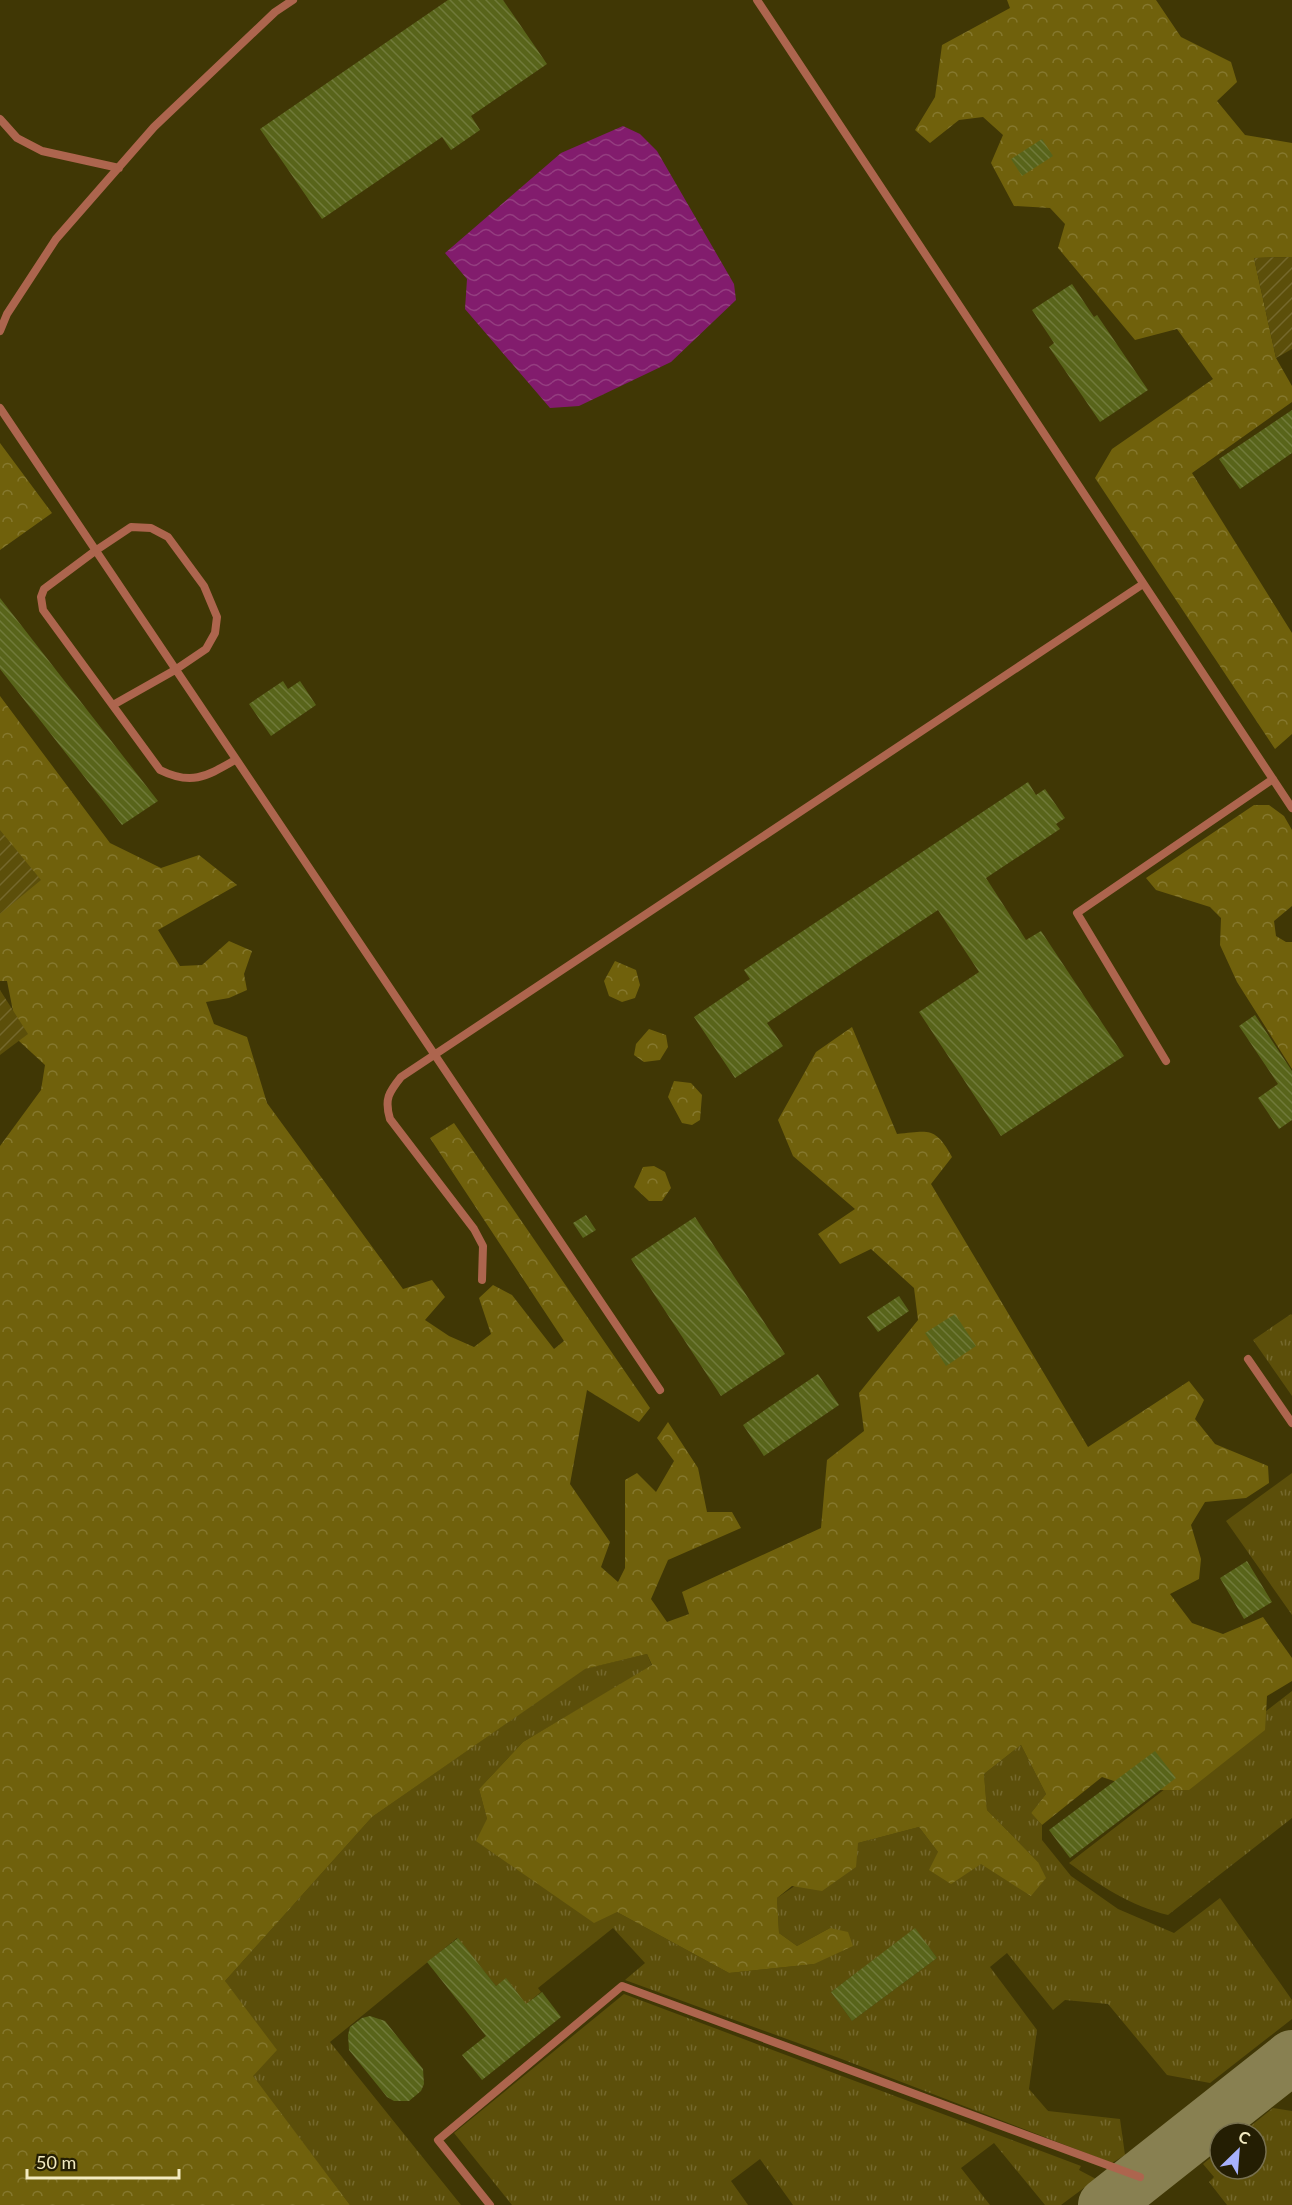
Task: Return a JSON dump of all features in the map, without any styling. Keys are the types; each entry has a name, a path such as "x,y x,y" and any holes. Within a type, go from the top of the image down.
{"lane":[{"path":"0,331 7,314 56,239 154,127 275,12 293,0"},
{"path":"758,0 1292,808"},
{"path":"0,119 17,138 42,151 118,168"},
{"path":"0,408 660,1390"},
{"path":"112,705 175,670 206,649 215,633 217,617 204,586 168,537 151,528 131,527 44,589 41,597 43,610 112,705 160,770 171,776 190,778 207,776 235,760"},
{"path":"482,1280 483,1246 474,1228 390,1119 386,1106 390,1091 401,1077 1143,584"},
{"path":"1166,1061 1077,913 1273,779"},
{"path":"1248,1359 1292,1423"},
{"path":"490,2205 438,2140 622,1986 1140,2177"}],"green space":[{"path":"1007,0 1156,0 1181,37 1231,62 1237,82 1217,101 1245,135 1292,143 1292,257 1254,258 1276,358 1292,386 1292,402 1192,473 1292,633 1292,734 1275,749 1095,478 1112,449 1213,379 1177,329 1135,340 1058,248 1065,224 1050,208 1014,206 991,163 1003,135 983,117 959,120 930,143 915,130 935,97 942,45 1010,8"},
{"path":"1292,257 1292,349 1276,358 1254,258"},
{"path":"0,443 52,513 0,550"},
{"path":"0,696 110,843 161,868 199,855 237,885 158,930 180,966 202,965 229,941 252,951 244,974 247,990 229,998 206,1002 214,1024 247,1037 267,1103 403,1289 432,1280 445,1297 425,1320 449,1336 474,1347 491,1334 479,1298 493,1285 512,1295 554,1349 564,1341 430,1138 454,1123 650,1408 639,1422 587,1390 570,1484 610,1542 601,1567 618,1582 625,1568 625,1480 637,1473 656,1492 674,1461 657,1438 668,1422 698,1468 707,1512 732,1512 741,1528 668,1560 651,1599 667,1622 689,1614 682,1592 821,1528 827,1460 864,1431 859,1393 918,1320 914,1288 871,1249 840,1264 818,1234 855,1209 793,1156 778,1120 816,1052 852,1027 897,1134 924,1132 936,1135 952,1157 931,1184 1088,1447 1189,1381 1204,1400 1195,1419 1215,1444 1268,1466 1269,1483 1246,1498 1205,1502 1191,1525 1201,1559 1199,1579 1170,1594 1192,1623 1223,1634 1263,1617 1292,1658 1292,1681 1267,1696 1265,1730 1189,1790 1141,1790 1102,1777 1042,1825 1031,1813 1046,1794 1021,1745 984,1774 987,1810 1038,1862 1046,1878 1031,1896 981,1864 951,1884 929,1870 938,1852 919,1827 858,1843 856,1867 822,1891 792,1886 777,1898 779,1933 797,1946 830,1928 848,1932 853,1946 814,1964 729,1973 617,1912 594,1923 476,1841 487,1819 479,1789 523,1742 652,1665 647,1654 585,1669 372,1817 225,1981 277,2050 253,2076 350,2205 0,2205 0,1146 41,1090 45,1065 19,1041 7,981 0,981"},
{"path":"1254,805 1269,805 1284,816 1292,830 1292,906 1274,921 1276,936 1286,942 1292,942 1292,1069 1237,982 1220,945 1221,918 1210,907 1156,890 1146,878"},
{"path":"0,830 41,880 0,914"},
{"path":"615,961 636,970 640,985 635,998 622,1002 609,996 604,981"},
{"path":"0,990 28,1034 0,1055"},
{"path":"649,1029 666,1035 668,1047 660,1060 644,1062 634,1055 636,1044"},
{"path":"674,1081 691,1083 702,1095 700,1120 692,1125 682,1123 668,1097"},
{"path":"654,1166 665,1172 671,1188 662,1201 649,1201 634,1187 643,1167"},
{"path":"1292,1315 1292,1396 1253,1340"},
{"path":"1292,1473 1292,1615 1226,1521"},
{"path":"647,1654 652,1666 523,1742 479,1789 487,1819 617,1912 729,1973 814,1964 830,1928 797,1946 779,1933 777,1898 858,1843 919,1827 938,1852 981,1864 1038,1862 987,1810 984,1774 1021,1745 1046,1794 1031,1813 1042,1825 1042,1840 1071,1876 1118,1909 1174,1933 1220,1898 1292,2000 1292,2019 1210,2083 1167,2075 1108,2004 1065,2000 1053,2010 1007,1953 990,1967 1037,2030 1029,2089 1048,2111 1120,2119 1125,2155 1112,2163 839,2058 625,1980 645,1963 613,1928 538,1988 541,1992 503,2023 517,1992 506,1979 496,1986 457,1938 330,2042 461,2205 350,2205 252,2076 225,1981 372,1817 584,1669","holes":["915,1929 937,1958 852,2021 831,1992"]},
{"path":"1292,1691 1292,1818 1168,1915 1116,1894 1069,1863"},
{"path":"624,1994 1081,2166 1079,2170 1096,2179 1061,2205 1045,2205 994,2143 961,2168 990,2205 793,2205 760,2159 731,2181 748,2205 512,2205 454,2133"},
{"path":"1273,2108 1292,2111 1292,2205 1227,2205 1209,2182 1268,2181 1268,2121 1257,2121"},
{"path":"1208,2160 1208,2170 1203,2164"}],"water":[{"path":"623,126 640,134 657,151 734,284 736,300 671,362 579,406 550,408 465,309 467,279 445,253 561,153"}],"building":[{"path":"448,0 503,0 547,64 471,116 480,130 451,150 442,137 322,219 260,129"},
{"path":"1042,139 1053,156 1022,176 1011,159"},
{"path":"1072,284 1094,317 1097,315 1148,390 1100,422 1049,347 1054,343 1032,310"},
{"path":"1292,410 1292,453 1240,489 1219,459"},
{"path":"0,598 158,801 122,825 0,669"},
{"path":"283,681 288,689 300,681 316,705 271,736 249,704"},
{"path":"1028,782 1036,795 1045,789 1065,818 1056,824 1060,829 986,878 1026,940 1041,931 1124,1056 1001,1136 919,1012 979,972 938,910 767,1023 783,1046 735,1078 694,1017 750,979 744,970"},
{"path":"1255,1015 1292,1071 1292,1120 1279,1129 1258,1098 1278,1084 1239,1026"},
{"path":"586,1215 596,1230 583,1238 573,1223"},
{"path":"695,1217 785,1354 721,1396 631,1259"},
{"path":"899,1296 909,1311 878,1332 867,1317"},
{"path":"955,1314 976,1346 946,1366 925,1333"},
{"path":"818,1374 839,1405 764,1456 743,1425"},
{"path":"1247,1561 1272,1602 1244,1619 1220,1578"},
{"path":"1155,1751 1176,1778 1070,1858 1049,1830"},
{"path":"915,1928 937,1958 852,2021 831,1992"},
{"path":"458,1938 496,1986 506,1978 526,2004 542,1992 561,2017 482,2080 462,2055 486,2036 427,1962"},
{"path":"370,2016 385,2021 423,2069 424,2084 421,2091 409,2101 394,2101 387,2097 349,2050 350,2027 362,2018"}],"taxiway":[{"path":"1105,2205 1292,2057"}]}
